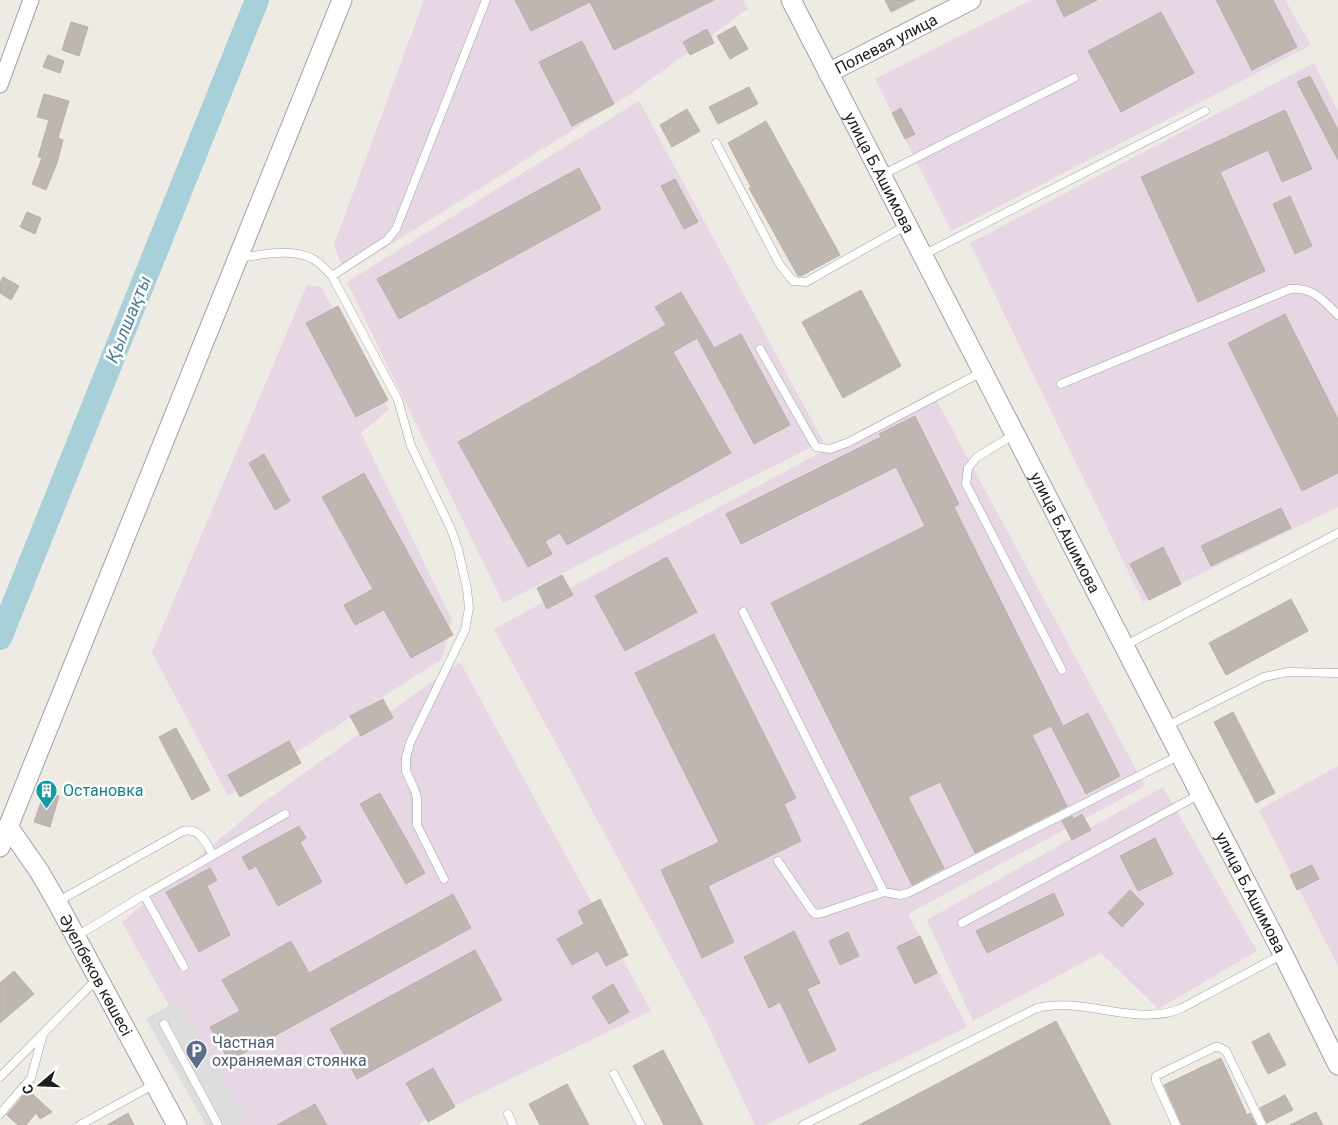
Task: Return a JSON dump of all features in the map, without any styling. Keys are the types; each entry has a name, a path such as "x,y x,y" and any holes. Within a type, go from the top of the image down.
{"street":[{"path":"0,85 6,49 31,0"},
{"path":"0,847 342,0"},
{"name":"улица Б.Ашимова","path":"791,0 1166,726 1338,1065"},
{"name":"Полевая улица","path":"828,73 971,0"},
{"name":"Әуелбеков көшесі","path":"9,828 39,871 57,902 177,1125"}],"lane":[{"path":"332,276 387,240 396,229 486,0"},
{"path":"882,175 1074,78"},
{"path":"923,255 1204,111"},
{"path":"716,143 780,264 794,281 806,282 907,225"},
{"path":"239,258 267,254 295,254 310,258 332,276 398,400 411,446 450,528 458,550 467,589 468,608 465,630 410,743 406,758 406,771 417,798 416,825 444,879"},
{"path":"1061,384 1290,289 1308,290 1320,297 1338,315"},
{"path":"760,349 816,447 830,449 849,442 982,371"},
{"path":"1015,434 977,457 968,468 966,484 1062,670"},
{"path":"1124,646 1338,533"},
{"path":"743,612 884,892"},
{"path":"1166,726 1264,677 1288,672 1338,673"},
{"path":"778,860 812,911 816,914 884,892 900,895 908,893 1180,755"},
{"path":"962,923 1200,794"},
{"path":"76,936 285,814"},
{"path":"57,902 183,831 192,830 197,832 202,836 214,855"},
{"path":"144,895 184,967"},
{"path":"803,1125 1036,1008 1070,1005 1150,1015 1165,1014 1182,1008 1283,954"},
{"path":"0,1077 98,977"},
{"path":"164,1024 218,1125"},
{"path":"0,1114 31,1078 43,1032"},
{"path":"1176,1125 1156,1081 1156,1076 1214,1047 1219,1047 1226,1051 1262,1125"},
{"path":"614,1074 641,1125"},
{"path":"80,1125 155,1084"},
{"path":"508,1114 514,1125"}],"shaded area":[{"path":"424,0 743,0 748,9 635,91 345,273 334,245"},
{"path":"1031,0 1285,0 1311,45 951,231 875,79"},
{"path":"1314,63 1338,111 1338,507 1143,602 970,243"},
{"path":"639,101 823,441 503,603 347,282"},
{"path":"307,285 321,287 389,409 361,433 452,620 442,659 228,796 152,652"},
{"path":"932,392 1145,786 908,914 967,1027 765,1125 755,1125 707,1023 494,629"},
{"path":"460,662 651,1011 419,1123 420,1125 236,1125 122,922 261,804"},
{"path":"1338,766 1338,966 1259,810"},
{"path":"1163,787 1257,951 1158,1009 1101,953 973,1021 927,920"},
{"name":"Частная охраняемая стоянка","path":"179,1000 247,1120 239,1125 206,1125 146,1019"}],"building":[{"path":"515,0 714,0 614,50 590,2 531,31"},
{"path":"885,0 915,0 891,12"},
{"path":"1056,0 1097,0 1064,17"},
{"path":"1216,0 1273,0 1297,47 1252,70"},
{"path":"1161,12 1194,73 1121,112 1088,51"},
{"path":"71,22 88,27 79,56 62,50"},
{"path":"735,26 748,49 730,59 717,36"},
{"path":"707,29 714,43 690,55 683,42"},
{"path":"582,41 614,104 572,126 539,62"},
{"path":"48,55 64,61 60,73 43,67"},
{"path":"1310,76 1338,130 1338,160 1297,82"},
{"path":"749,87 758,104 718,124 709,107"},
{"path":"44,94 69,101 58,138 63,140 57,163 46,190 32,184 42,158 38,157 49,120 37,117"},
{"path":"901,108 915,134 905,139 892,113"},
{"path":"687,109 700,131 672,147 660,125"},
{"path":"1285,110 1312,169 1282,182 1268,150 1220,172 1265,271 1198,302 1141,177"},
{"path":"766,121 840,255 801,276 798,276 749,188 751,187 728,143"},
{"path":"579,168 601,209 399,319 377,279"},
{"path":"675,179 698,222 684,229 661,186"},
{"path":"1290,196 1312,246 1295,254 1273,204"},
{"path":"27,212 41,218 35,234 20,227"},
{"path":"3,277 19,286 11,300 0,293 0,283"},
{"path":"861,290 901,366 843,398 802,322"},
{"path":"681,292 714,348 741,334 790,425 754,444 697,338 673,352 731,453 567,545 560,533 545,541 552,554 528,567 458,442 666,325 655,307"},
{"path":"338,306 388,400 356,417 306,323"},
{"path":"1285,314 1338,419 1338,473 1302,491 1228,343"},
{"path":"915,416 959,504 954,507 1063,726 1088,713 1120,776 1086,794 1051,726 1032,735 1067,806 975,853 940,782 908,797 944,868 912,885 771,603 925,526 896,467 741,544 726,514 881,437 879,434"},
{"path":"264,454 290,501 275,510 249,463"},
{"path":"364,473 453,635 411,658 384,610 355,625 344,605 373,589 322,497"},
{"path":"1281,508 1291,528 1211,566 1201,546"},
{"path":"1163,547 1181,584 1149,600 1130,564"},
{"path":"667,557 697,612 625,651 595,596"},
{"path":"562,575 573,595 547,609 537,588"},
{"path":"1291,599 1308,631 1226,675 1209,643"},
{"path":"714,634 796,798 784,804 801,841 708,886 734,942 702,958 661,870 719,842 635,673"},
{"path":"383,699 393,718 361,736 350,716"},
{"path":"1233,712 1275,793 1256,803 1214,722"},
{"path":"176,728 210,790 192,800 159,737"},
{"path":"289,741 301,763 240,797 228,775"},
{"name":"Остановка","path":"45,790 59,796 50,827 34,822"},
{"path":"380,793 425,873 406,884 360,804"},
{"path":"1082,814 1091,830 1072,840 1062,821 1072,816 1074,819"},
{"path":"299,826 306,838 300,842 322,882 278,906 256,866 249,870 242,857"},
{"path":"1155,838 1173,874 1138,891 1120,856"},
{"path":"1312,865 1319,879 1297,890 1290,875"},
{"path":"210,868 217,880 207,886 230,935 199,952 166,892"},
{"path":"1130,890 1144,904 1122,927 1108,913"},
{"path":"1054,893 1064,915 987,953 976,931"},
{"path":"453,894 471,928 229,1061 210,1027 240,1011 222,980 291,941 309,973"},
{"path":"600,899 628,955 606,966 598,951 572,965 557,939 584,924 578,911"},
{"path":"794,931 820,983 807,989 836,1050 809,1063 780,1002 769,1008 744,957"},
{"path":"848,932 859,956 840,965 829,941"},
{"path":"920,936 937,973 915,984 897,947"},
{"path":"475,950 502,1000 357,1079 330,1029"},
{"path":"14,971 34,994 0,1023 0,983"},
{"path":"613,984 629,1012 609,1024 592,997"},
{"path":"1056,1021 1111,1125 859,1125"},
{"path":"1269,1033 1286,1065 1268,1074 1252,1042"},
{"path":"663,1050 703,1125 664,1125 633,1066"},
{"path":"1221,1058 1247,1115 1250,1113 1256,1125 1182,1125 1164,1085"},
{"path":"433,1068 455,1107 428,1122 406,1083"},
{"path":"567,1084 589,1125 540,1125 529,1104"},
{"path":"28,1090 52,1112 40,1119 36,1113 26,1125 18,1125 7,1115"},
{"path":"1285,1095 1293,1110 1267,1123 1260,1108"},
{"path":"315,1104 327,1125 277,1125"},
{"path":"1316,1112 1323,1125 1290,1125"},
{"path":"128,1113 134,1125 107,1125"}],"waterway":[{"name":"Қылшақты","path":"0,638 257,0"}],"place":[{"name":"Остановка","path":"47,809"},
{"name":"Частная охраняемая стоянка","path":"196,1070"}]}
